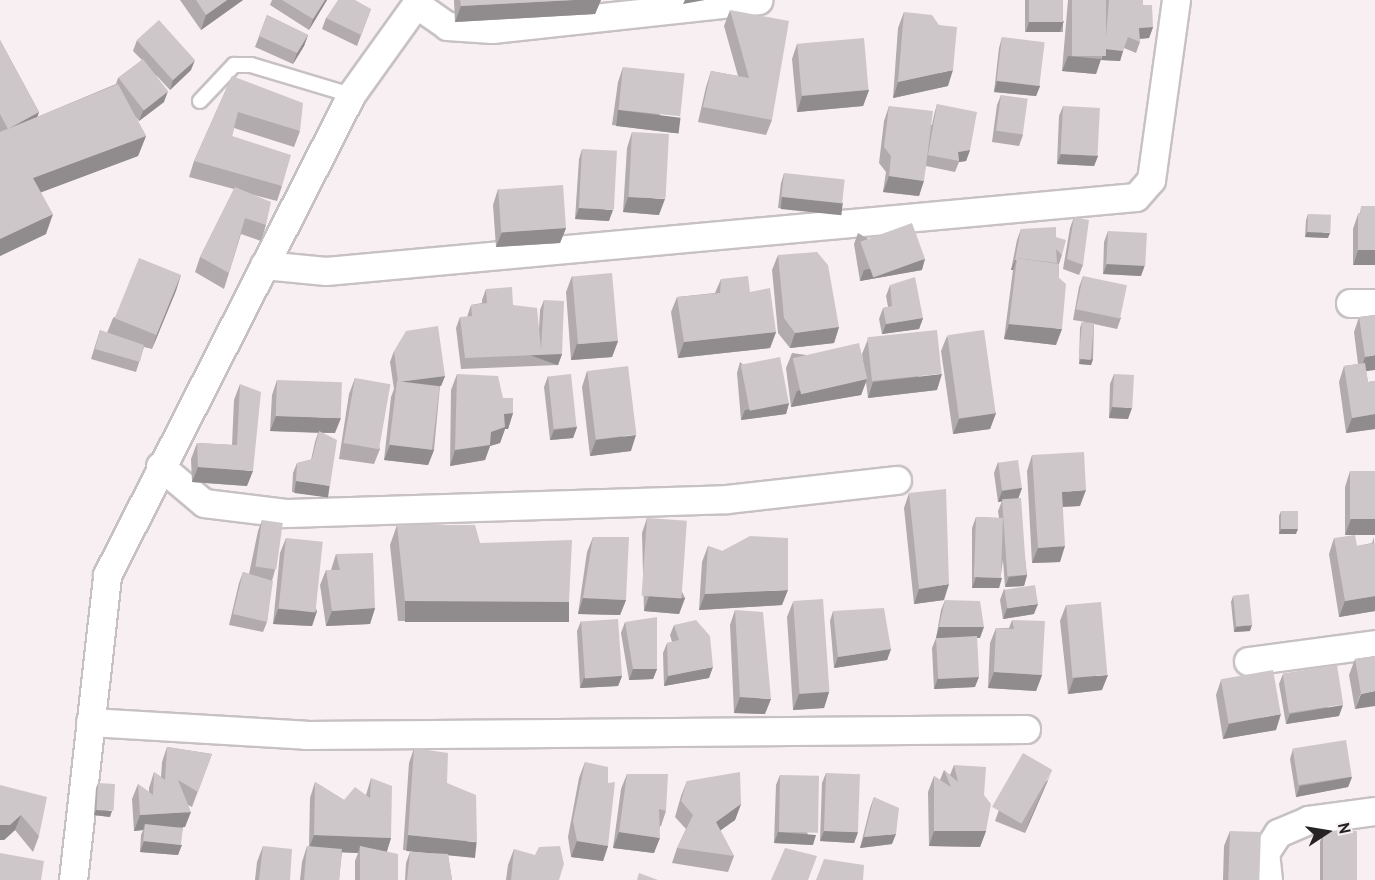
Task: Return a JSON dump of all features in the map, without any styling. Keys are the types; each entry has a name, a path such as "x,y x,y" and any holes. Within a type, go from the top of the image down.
{"street":[{"path":"73,880 107,575 160,466 351,95 418,2 447,26 492,28 759,0"},
{"path":"264,265 326,271 1136,198 1151,180 1176,0"},
{"path":"160,466 204,503 285,513 727,499 897,480"},
{"path":"1248,661 1375,644"},
{"path":"90,722 318,735 1026,729"},
{"path":"1268,880 1264,853 1278,833 1308,819 1375,811"}],"lane":[{"path":"200,101 234,65 251,65 351,95"}],"building":[{"path":"196,0 227,0 206,15"},
{"path":"282,0 325,0 313,19"},
{"path":"338,0 355,0 371,9 361,35 326,18"},
{"path":"460,0 574,0 461,6"},
{"path":"1029,0 1063,0 1063,22 1029,22"},
{"path":"1072,0 1106,0 1106,56 1072,56"},
{"path":"1109,0 1143,0 1143,5 1152,5 1153,27 1139,28 1140,42 1128,37 1123,51 1105,49"},
{"path":"730,10 789,21 772,120 703,107 711,71 749,78"},
{"path":"904,12 932,15 939,25 957,27 953,70 898,82"},
{"path":"267,15 308,35 297,53 259,36"},
{"path":"159,20 195,60 173,80 137,40"},
{"path":"1002,37 1045,42 1039,86 997,81"},
{"path":"864,38 869,90 802,96 797,44"},
{"path":"0,40 39,112 8,129 0,114"},
{"path":"143,59 168,91 144,110 119,78"},
{"path":"623,67 685,73 680,116 619,110"},
{"path":"232,76 303,103 300,131 238,112 232,136 291,155 282,186 194,161"},
{"path":"118,84 146,136 33,178 53,214 0,239 0,132"},
{"path":"1001,95 1028,99 1023,134 996,131"},
{"path":"937,104 977,112 970,150 958,152 959,161 928,155"},
{"path":"889,106 933,111 924,181 889,176 891,156 884,147"},
{"path":"1063,106 1100,108 1097,156 1060,154"},
{"path":"632,132 669,134 666,199 629,197"},
{"path":"582,149 617,151 614,210 579,208"},
{"path":"784,173 845,179 842,203 781,197"},
{"path":"563,185 566,228 501,232 498,190"},
{"path":"235,187 271,202 266,225 245,218 229,273 200,257"},
{"path":"1361,206 1375,206 1375,213 1361,213"},
{"path":"1358,213 1375,213 1375,250 1358,250"},
{"path":"1308,214 1331,215 1330,233 1307,232"},
{"path":"1074,217 1089,220 1083,265 1067,259"},
{"path":"912,223 925,259 873,278 860,242"},
{"path":"1056,227 1056,237 1066,240 1062,255 1056,249 1057,263 1017,258 1015,260 1021,229"},
{"path":"1108,231 1147,233 1145,266 1106,264"},
{"path":"817,252 828,265 839,327 795,333 784,318 778,255"},
{"path":"139,258 181,275 156,335 115,318"},
{"path":"1017,258 1059,264 1058,277 1066,284 1062,329 1009,324"},
{"path":"612,273 618,341 578,344 572,276"},
{"path":"748,276 750,292 770,288 776,332 684,342 677,297 720,293 721,279"},
{"path":"1083,276 1127,285 1120,319 1076,309"},
{"path":"915,277 923,318 886,324 883,308 892,306 890,285"},
{"path":"512,287 513,305 537,308 541,349 544,300 564,301 562,354 465,358 460,317 472,316 471,305 487,303 486,289"},
{"path":"1375,315 1375,355 1365,357 1359,317"},
{"path":"1082,322 1094,323 1091,360 1079,359"},
{"path":"438,326 445,376 398,382 394,351 406,331"},
{"path":"100,330 144,345 140,362 95,349"},
{"path":"937,330 942,374 872,381 867,337"},
{"path":"984,330 996,413 959,418 947,335"},
{"path":"859,343 867,379 801,394 793,358"},
{"path":"780,357 789,403 750,411 741,365"},
{"path":"1365,363 1368,382 1375,381 1375,414 1352,418 1344,366"},
{"path":"628,366 636,434 596,439 587,371"},
{"path":"457,374 498,376 503,398 513,398 513,413 504,414 505,427 491,432 490,445 455,450"},
{"path":"571,374 577,427 554,429 548,376"},
{"path":"1114,374 1134,375 1132,408 1112,407"},
{"path":"355,378 390,384 379,449 344,443"},
{"path":"277,380 342,382 341,418 276,416"},
{"path":"397,381 440,386 432,450 389,445"},
{"path":"240,384 261,392 253,471 198,467 197,443 237,445"},
{"path":"319,431 337,440 330,486 296,481 297,463 312,459"},
{"path":"1084,452 1086,490 1062,492 1065,546 1038,548 1032,455"},
{"path":"1018,460 1022,488 1002,491 998,463"},
{"path":"1350,471 1375,471 1375,519 1350,519"},
{"path":"946,489 949,584 919,589 909,493"},
{"path":"1021,498 1026,575 1007,576 1002,499"},
{"path":"1281,511 1298,511 1298,529 1281,529"},
{"path":"976,517 1003,518 1001,578 974,577"},
{"path":"647,518 687,521 681,599 642,596"},
{"path":"262,520 283,523 276,569 255,567"},
{"path":"397,525 475,525 480,543 572,540 569,602 405,601"},
{"path":"1355,535 1357,546 1375,543 1375,596 1345,601 1334,538"},
{"path":"750,536 788,538 788,590 705,594 708,546 722,551"},
{"path":"593,537 629,537 626,600 583,598"},
{"path":"286,538 323,542 315,612 279,609"},
{"path":"373,553 375,608 332,611 326,570 340,570 336,554"},
{"path":"243,572 273,581 267,622 233,614"},
{"path":"1035,585 1038,604 1007,609 1004,590"},
{"path":"1249,594 1252,625 1236,627 1233,596"},
{"path":"823,599 829,692 800,694 793,601"},
{"path":"945,600 980,601 984,627 939,627"},
{"path":"1101,602 1107,675 1072,678 1066,605"},
{"path":"884,608 891,649 838,657 833,611"},
{"path":"735,610 763,612 771,699 740,697"},
{"path":"657,617 657,669 633,669 625,622"},
{"path":"618,619 622,676 585,678 581,622"},
{"path":"696,620 710,636 713,667 668,676 667,643 679,640 674,625"},
{"path":"1012,620 1045,621 1042,675 994,672 996,628 1014,629"},
{"path":"977,636 979,677 938,679 936,638"},
{"path":"1375,656 1375,691 1361,694 1355,659"},
{"path":"1337,665 1343,705 1289,713 1283,674"},
{"path":"1273,670 1281,714 1229,724 1221,679"},
{"path":"1346,740 1352,777 1298,785 1293,748"},
{"path":"167,747 212,754 198,792 178,780 191,812 140,815 138,784 153,795 154,772 165,780"},
{"path":"414,748 448,753 447,783 476,795 477,842 408,835"},
{"path":"1023,753 1052,770 1021,824 992,807"},
{"path":"585,762 608,767 608,783 615,782 608,846 577,841 573,821"},
{"path":"954,765 986,767 984,795 991,804 986,831 934,831 934,776 951,787 944,770 958,782"},
{"path":"740,772 741,804 716,822 734,856 677,848 693,815 681,801 687,781"},
{"path":"826,773 860,774 858,832 824,831"},
{"path":"627,774 668,774 666,811 659,809 660,838 619,832"},
{"path":"780,775 819,776 818,833 779,832"},
{"path":"371,778 392,786 391,838 314,835 315,782 344,800 355,787 370,798"},
{"path":"98,783 115,784 114,811 97,810"},
{"path":"0,785 47,797 39,836 21,815 10,825 0,825"},
{"path":"874,797 899,808 896,834 864,837"},
{"path":"145,824 183,828 181,845 143,841"},
{"path":"1230,831 1261,832 1259,880 1228,880"},
{"path":"1323,831 1357,831 1357,880 1323,880"},
{"path":"263,846 292,849 290,880 259,880"},
{"path":"307,846 342,849 339,880 304,880"},
{"path":"360,846 398,854 398,880 360,880"},
{"path":"560,846 564,864 559,880 511,880 514,849 535,855 539,847"},
{"path":"785,848 817,856 808,880 771,880"},
{"path":"410,852 448,854 452,880 407,880"},
{"path":"0,853 44,861 41,880 0,880"},
{"path":"824,859 864,865 863,880 816,880"},
{"path":"639,873 658,880 637,880"}]}
